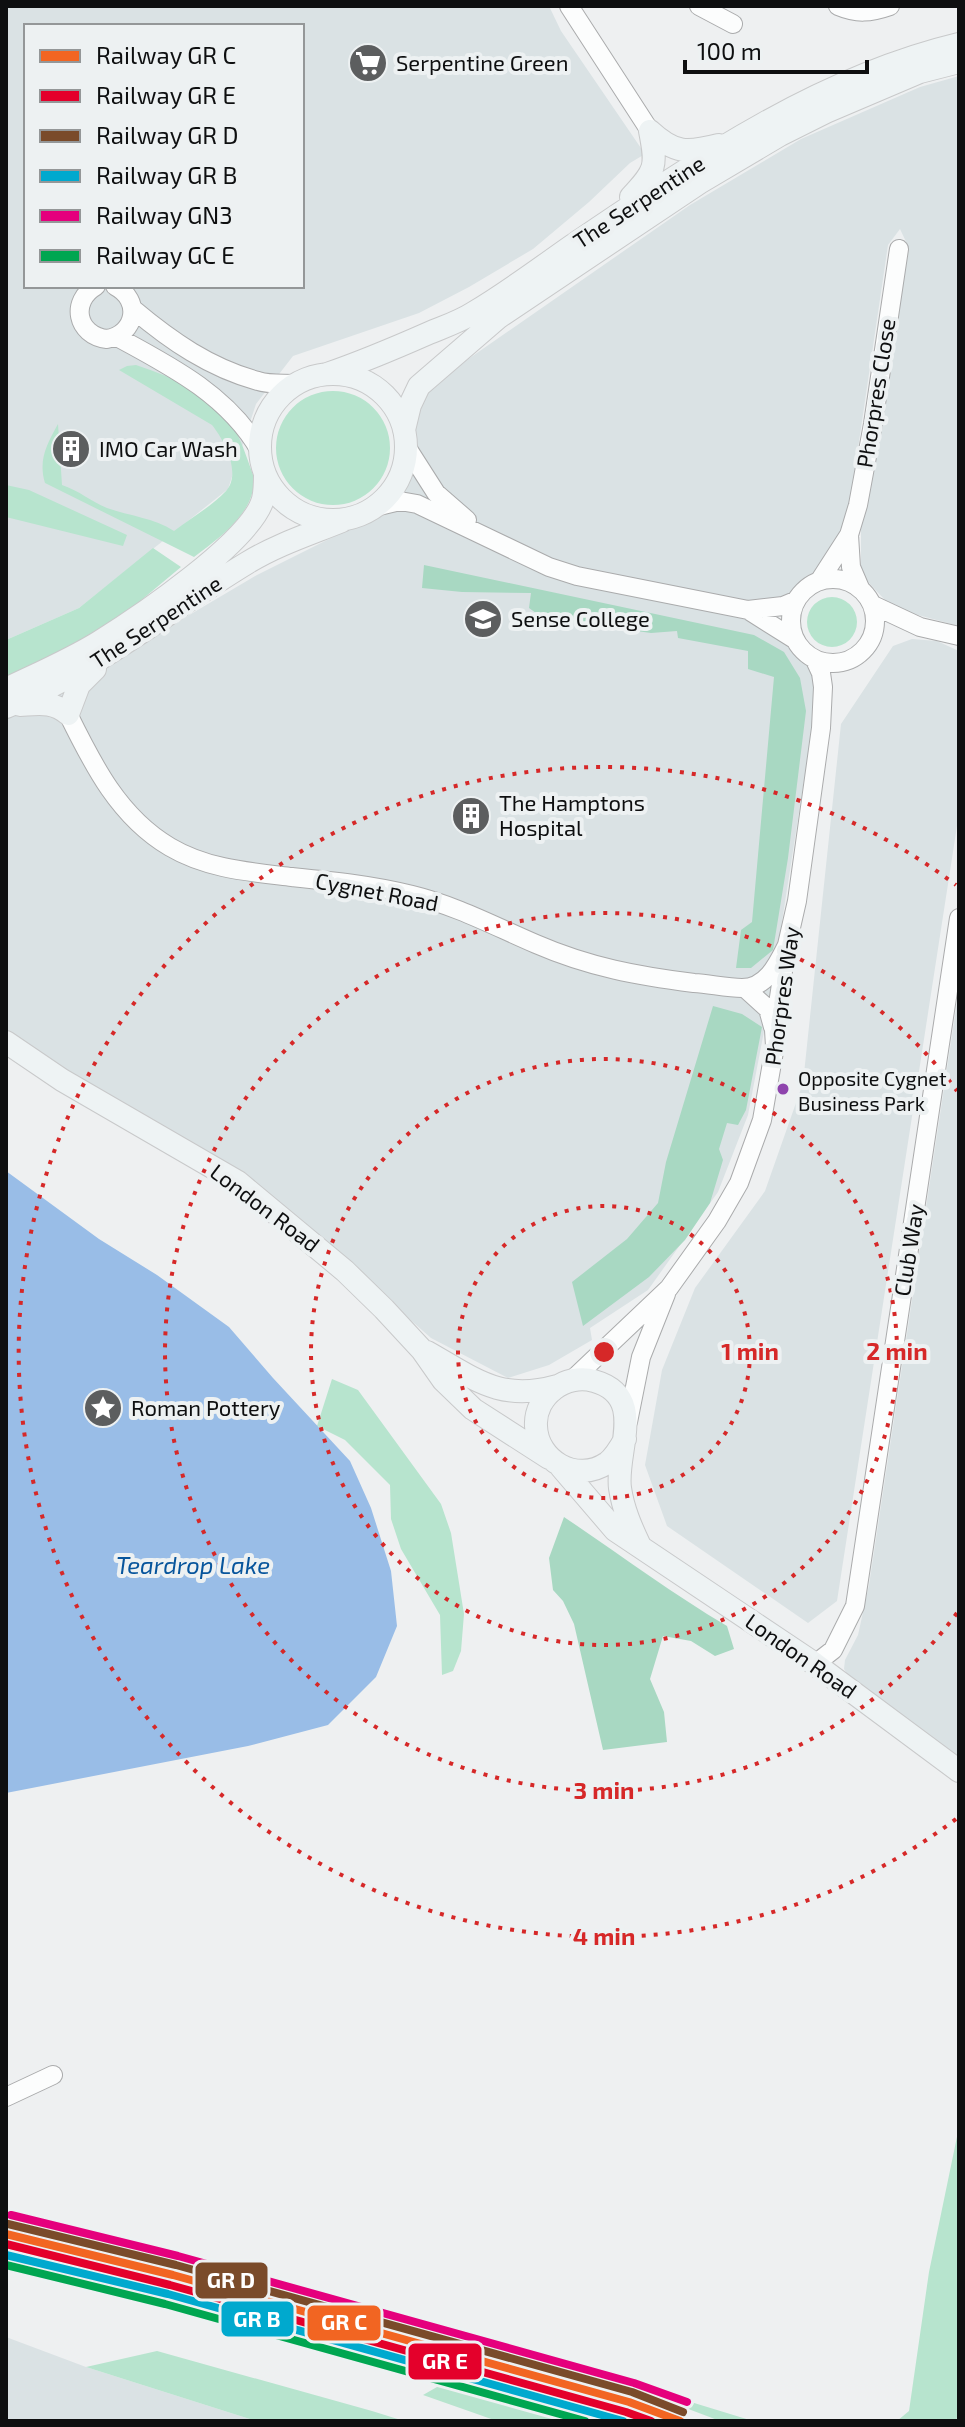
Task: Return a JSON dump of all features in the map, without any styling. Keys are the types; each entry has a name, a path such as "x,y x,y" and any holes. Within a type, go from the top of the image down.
{"main road":[{"name":"The Serpentine","path":"327,374 471,315 732,142 819,96 918,54 959,44"},
{"name":"The Serpentine","path":"405,438 410,405 419,386 499,317 699,183 780,135 920,72 959,62"},
{"path":"650,131 676,150 696,151 732,142"},
{"path":"612,219 652,173 654,162 650,131"},
{"path":"327,374 348,375 367,382 384,394 396,411 405,438 401,474 375,507 350,518 330,520 309,516 291,507 276,492 265,474 260,451 268,413 280,396 296,384 327,374"},
{"name":"The Serpentine","path":"8,701 183,584 229,546 263,500 265,474"},
{"name":"The Serpentine","path":"8,701 107,656 248,562 350,518"},
{"path":"8,701 47,703 56,705 68,714 79,685 107,656"},
{"name":"London Road","path":"6,1042 62,1080 238,1182 345,1271 422,1350 443,1380 473,1409 555,1462 615,1530 815,1664 959,1771"},
{"name":"London Road","path":"422,1350 493,1388 526,1392 565,1383"},
{"path":"626,1433 618,1453 606,1464 592,1470 576,1471 555,1462 541,1448 536,1434 539,1406 547,1395 565,1383 586,1379 599,1382 620,1400 626,1412 626,1433 620,1462 620,1488 625,1512 640,1547"}],"street":[{"path":"569,6 650,131"},
{"path":"699,6 733,24"},
{"path":"838,6 859,13 890,6"},
{"name":"Phorpres Close","path":"820,580 849,535 858,505 899,249"},
{"path":"94,288 83,297 79,312 83,327 95,337 117,337 129,325 133,309"},
{"path":"118,288 127,294 133,309 159,331 206,362 261,382 296,384"},
{"path":"117,337 212,394 250,433 260,451"},
{"path":"405,438 436,493 461,516 506,546"},
{"path":"375,507 400,501 417,504 549,567 577,576 748,610 783,606 795,601 810,585 820,580 834,578 848,581 860,588 873,605 891,616 959,636"},
{"name":"Phorpres Close","path":"849,535 851,567 860,588"},
{"path":"795,601 790,626 799,647 815,660 838,663 860,654 868,644 874,632 873,605"},
{"path":"748,610 794,639"},
{"path":"868,644 885,633 920,627"},
{"name":"Phorpres Way","path":"565,1383 669,1288 717,1221 739,1183 762,1120 821,728 823,687 815,660"},
{"name":"Phorpres Way","path":"821,728 837,679 850,660"},
{"name":"Cygnet Road","path":"68,714 118,803 143,829 197,861 241,872 411,894 468,912 583,962 636,976 746,989"},
{"path":"775,1038 783,1021 789,985 797,928 797,901"},
{"name":"Club Way","path":"815,1664 833,1650 855,1606 959,918"},
{"path":"775,1038 768,1009 746,989 767,978 777,967 787,945"},
{"name":"Phorpres Way","path":"626,1433 641,1357 669,1288"},
{"path":"6,2097 53,2075"}],"shaded area":[{"path":"6,6 549,6 561,31 645,154 630,163 533,249 469,287 419,313 293,356 256,404 228,489 79,608 6,640"},
{"path":"959,76 959,626 903,611 885,600 867,581 861,569 861,520 877,447 909,248 900,229 888,245 848,516 837,544 821,570 790,597 782,597 769,634 805,662 816,682 816,703 769,1005 748,1115 718,1192 648,1290 590,1328 592,1340 549,1365 508,1378 431,1338 268,1195 19,1043 6,1032 6,709 120,656 257,575 396,510 409,475 413,425 428,387 690,205 801,139 920,87"},
{"path":"912,639 937,641 959,651 959,813 837,1601 808,1623 667,1526 645,1465 662,1370 695,1288 765,1191 803,1083 841,724 893,646"},
{"path":"959,989 959,1759 849,1677 844,1669 845,1660 858,1635 869,1585"},
{"path":"6,2337 86,2367 256,2421 6,2421"}],"green space":[{"path":"136,365 192,389 216,406 235,430 254,477 249,502 242,513 224,533 194,557 45,483 43,459 58,424 62,485 107,508 150,520 174,531 226,491 232,466 217,431 212,425 119,370"},
{"path":"333,391 355,396 373,408 385,426 390,448 385,470 373,488 355,500 333,505 311,500 293,488 281,470 276,448 281,426 293,408 311,396"},
{"path":"6,485 29,490 127,535 123,546 6,517"},
{"path":"153,548 181,567 133,607 94,634 6,680 6,640 79,608"},
{"path":"424,565 754,635 784,652 800,678 806,711 773,950 751,968 736,968 741,930 752,922 774,677 748,669 748,651 678,638 677,631 651,633 543,618 529,608 531,593 422,588"},
{"path":"832,597 849,605 857,622 849,639 832,647 815,639 807,622 815,605"},
{"path":"713,1006 742,1014 762,1027 746,1110 738,1125 727,1123 719,1149 723,1160 710,1203 685,1240 649,1277 583,1326 572,1282 627,1239 658,1203 666,1162"},
{"path":"332,1379 358,1390 441,1504 451,1533 464,1614 461,1651 453,1671 442,1675 440,1615 401,1549 391,1519 390,1485 345,1440 317,1426"},
{"path":"564,1517 727,1626 734,1649 715,1656 691,1641 663,1636 650,1679 664,1712 667,1742 603,1750 574,1624 563,1601 553,1590 549,1558"},
{"path":"959,2127 959,2410 956,2421 897,2421 909,2411 929,2272"},
{"path":"157,2351 404,2421 256,2421 86,2367"},
{"path":"583,2369 753,2421 720,2421"},
{"path":"451,2379 593,2421 497,2421 423,2395"}],"water":[{"name":"Teardrop Lake","path":"6,1171 99,1239 157,1275 229,1327 350,1461 371,1508 391,1571 397,1626 376,1677 328,1725 248,1746 6,1793"}],"transit line":[{"path":"8,2224 176,2265 632,2392 683,2412"},
{"path":"6,2234 173,2275 629,2402 680,2421"},
{"path":"6,2244 170,2285 651,2421"},
{"path":"6,2255 168,2294 623,2421"},
{"path":"6,2265 165,2304 585,2421"}],"rail line":[{"name":"GN3","path":"11,2215 178,2256 634,2383 687,2402"}],"place":[{"name":"Serpentine Green","path":"368,63"},
{"name":"IMO Car Wash","path":"71,449"},
{"name":"Sense College","path":"483,619"},
{"name":"The Hamptons Hospital","path":"471,816"},
{"name":"Opposite Cygnet Business Park","path":"783,1089"},
{"name":"Roman Pottery","path":"103,1408"}]}
